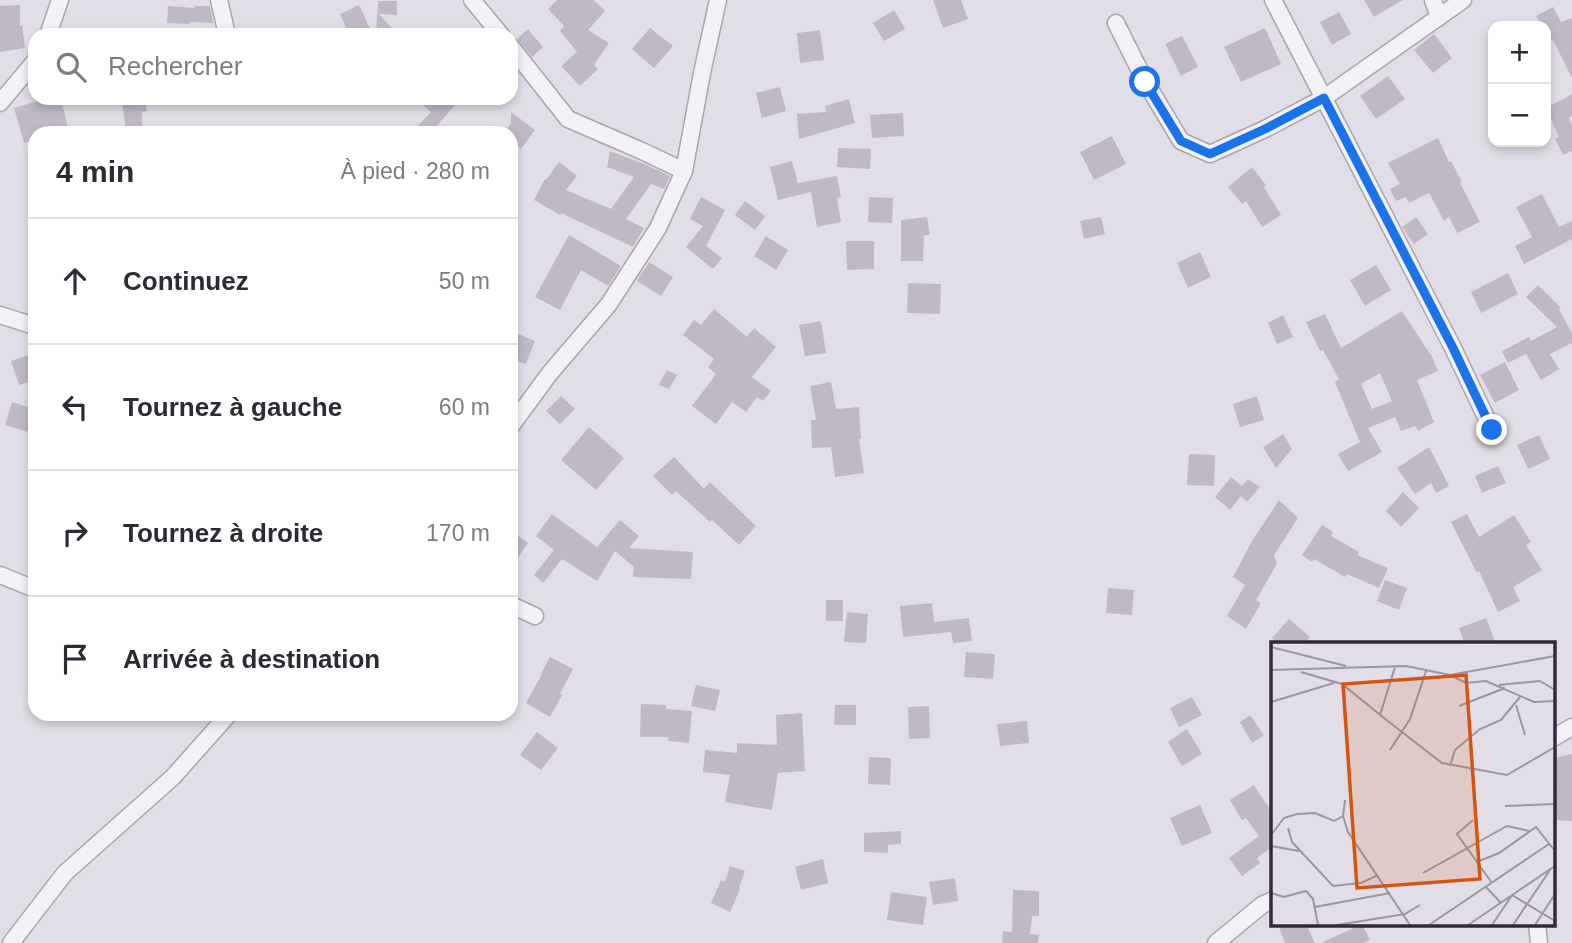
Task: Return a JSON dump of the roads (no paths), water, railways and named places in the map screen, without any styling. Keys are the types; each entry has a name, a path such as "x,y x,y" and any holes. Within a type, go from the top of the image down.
{"street":[{"path":"50,28 60,0"},
{"path":"219,0 225,28"},
{"path":"472,0 495,28"},
{"path":"518,416 550,373 609,304 658,228 684,171 718,0"},
{"path":"1273,0 1453,348 1492,430"},
{"path":"1433,0 1439,17"},
{"path":"1116,23 1145,82 1181,141 1210,154 1324,98 1463,0"},
{"path":"518,56 568,118 684,171"},
{"path":"0,103 28,69"},
{"path":"0,315 28,324"},
{"path":"0,575 28,586"},
{"path":"518,608 535,616"},
{"path":"11,943 65,873 173,777 223,721"},
{"path":"1554,736 1572,727"},
{"path":"1216,943 1262,905 1271,901"}]}
